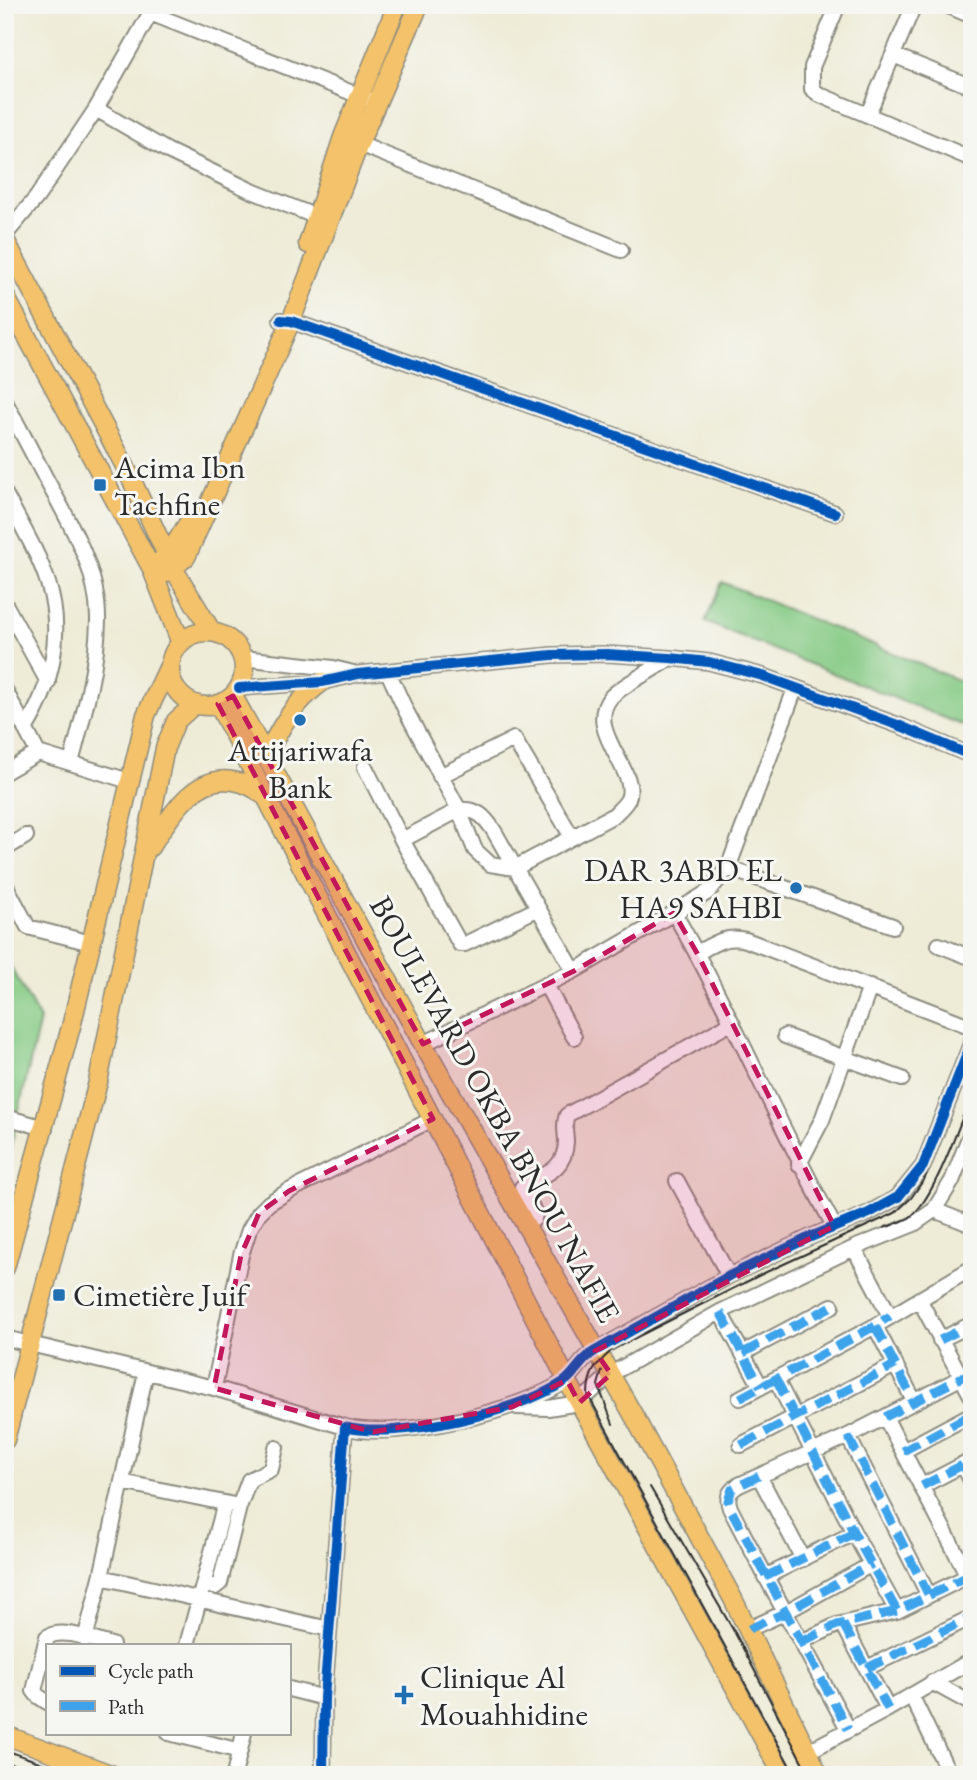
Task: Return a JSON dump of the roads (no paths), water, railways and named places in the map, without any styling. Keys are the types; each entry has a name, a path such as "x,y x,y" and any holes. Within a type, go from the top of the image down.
{"main road":[{"path":"153,573 186,556 286,321 368,99 397,5"},
{"path":"368,99 419,5"},
{"path":"5,237 126,468 170,563 212,632 233,642 243,658 244,673 230,696 206,706 184,698 171,677 170,664"},
{"path":"5,296 10,318 153,573 181,643"},
{"path":"5,1268 44,1128 146,715 181,643 191,635 212,632"},
{"path":"267,755 281,725 292,710 322,682"},
{"name":"BOULEVARD OKBA BNOU NAFIE","path":"230,696 267,755 423,1044 514,1190 524,1225 595,1351 611,1374 749,1629 819,1775"},
{"name":"BOULEVARD OKBA BNOU NAFIE","path":"230,696 270,803 579,1403 783,1775"},
{"path":"5,1440 98,1082 168,740 176,721 195,704"},
{"path":"145,856 175,810 203,786 216,781 251,785 270,803"},
{"path":"5,1735 113,1775"}],"street":[{"path":"838,5 812,67 812,89 820,95 972,159"},
{"path":"868,114 914,5"},
{"path":"946,5 972,16"},
{"path":"5,237 37,197 96,109 152,9 368,99"},
{"path":"893,55 972,87"},
{"path":"96,109 168,150 321,222"},
{"path":"351,140 621,250"},
{"path":"286,321 835,513"},
{"path":"7,409 87,560 96,593 98,621 88,698 71,763"},
{"path":"5,494 39,558 49,584 54,617 54,648 48,682 39,706 25,729"},
{"path":"5,604 48,682"},
{"path":"230,696 358,674 552,655 607,654 670,658 737,668 948,744 972,750"},
{"path":"243,658 333,668 358,674"},
{"path":"388,672 458,810 475,850 490,864 515,868 614,815 630,796 617,753 602,721 605,708 611,697 670,658"},
{"path":"423,1044 574,971 708,892 729,868 795,689"},
{"path":"5,690 38,753 129,781"},
{"path":"440,776 514,739 572,837"},
{"path":"948,744 972,756"},
{"path":"5,772 38,753"},
{"path":"365,768 460,944 537,909"},
{"path":"402,840 458,810 474,811 485,817 574,971"},
{"path":"5,849 26,836"},
{"path":"729,868 893,926"},
{"path":"5,884 28,926 91,943"},
{"path":"674,913 697,953 799,1164 834,1226"},
{"path":"697,953 723,939 733,937 972,1027"},
{"path":"939,945 972,958"},
{"path":"546,985 574,1037"},
{"path":"799,1164 822,1120 870,987"},
{"path":"514,1190 561,1163 566,1142 564,1124 567,1115 731,1023"},
{"path":"785,1036 902,1079"},
{"path":"5,1338 214,1388 345,1427 373,1432 461,1420 512,1407 567,1380 578,1364 595,1351 729,1276 834,1226 869,1213 898,1197 923,1166 972,1041"},
{"path":"5,1117 44,1128"},
{"path":"214,1388 241,1255 249,1230 259,1213 269,1203 289,1191 433,1119"},
{"path":"512,1407 548,1408 579,1403 611,1374 720,1312 854,1248 914,1224 934,1210 951,1181 972,1130"},
{"path":"677,1181 729,1276"},
{"path":"934,1210 972,1225"},
{"path":"854,1248 890,1316"},
{"path":"740,1398 875,1326 972,1268"},
{"path":"919,1299 940,1340 967,1375 972,1397"},
{"path":"743,1353 832,1306"},
{"path":"720,1312 761,1387"},
{"path":"940,1340 972,1324"},
{"path":"875,1326 914,1401"},
{"path":"741,1445 895,1365"},
{"path":"85,1639 146,1372"},
{"path":"848,1729 803,1641 765,1577 728,1501 732,1489 848,1436 967,1375"},
{"path":"776,1379 897,1611"},
{"path":"903,1451 972,1414"},
{"path":"803,1641 842,1624 897,1611 970,1576 885,1417"},
{"path":"324,1775 324,1698 345,1427"},
{"path":"848,1436 928,1594"},
{"path":"204,1585 215,1587 220,1583 239,1507 249,1480 271,1469 276,1448"},
{"path":"922,1486 967,1462 972,1483"},
{"path":"759,1476 803,1559"},
{"path":"122,1482 239,1507"},
{"path":"187,1644 225,1503"},
{"path":"765,1577 854,1533"},
{"path":"749,1629 784,1613 872,1564"},
{"path":"101,1577 329,1629"},
{"path":"867,1668 972,1617"},
{"path":"842,1624 888,1709"},
{"path":"46,1701 34,1691 47,1637 53,1633 62,1633 108,1644"},
{"path":"807,1752 972,1660"},
{"path":"932,1682 972,1704"},
{"path":"290,1689 324,1698"},
{"path":"911,1695 950,1775"},
{"path":"173,1734 240,1751"},
{"path":"234,1775 244,1734"}],"tram line":[{"path":"795,1775 588,1395 590,1380 598,1364 613,1349 762,1274 895,1213 911,1198 925,1178 972,1058"},
{"path":"884,1228 909,1218 928,1195 972,1093"},
{"path":"602,1371 598,1385 613,1424"},
{"path":"650,1487 735,1633 809,1775"},
{"path":"5,1750 76,1775"},
{"path":"5,1762 44,1775"}],"place":[{"name":"Acima Ibn Tachfine","path":"100,485"},
{"name":"Attijariwafa Bank","path":"300,720"},
{"name":"DAR 3ABD EL HA9 SAHBI","path":"796,888"},
{"name":"Cimetière Juif","path":"59,1295"},
{"name":"Clinique Al Mouahhidine","path":"404,1695"}]}
